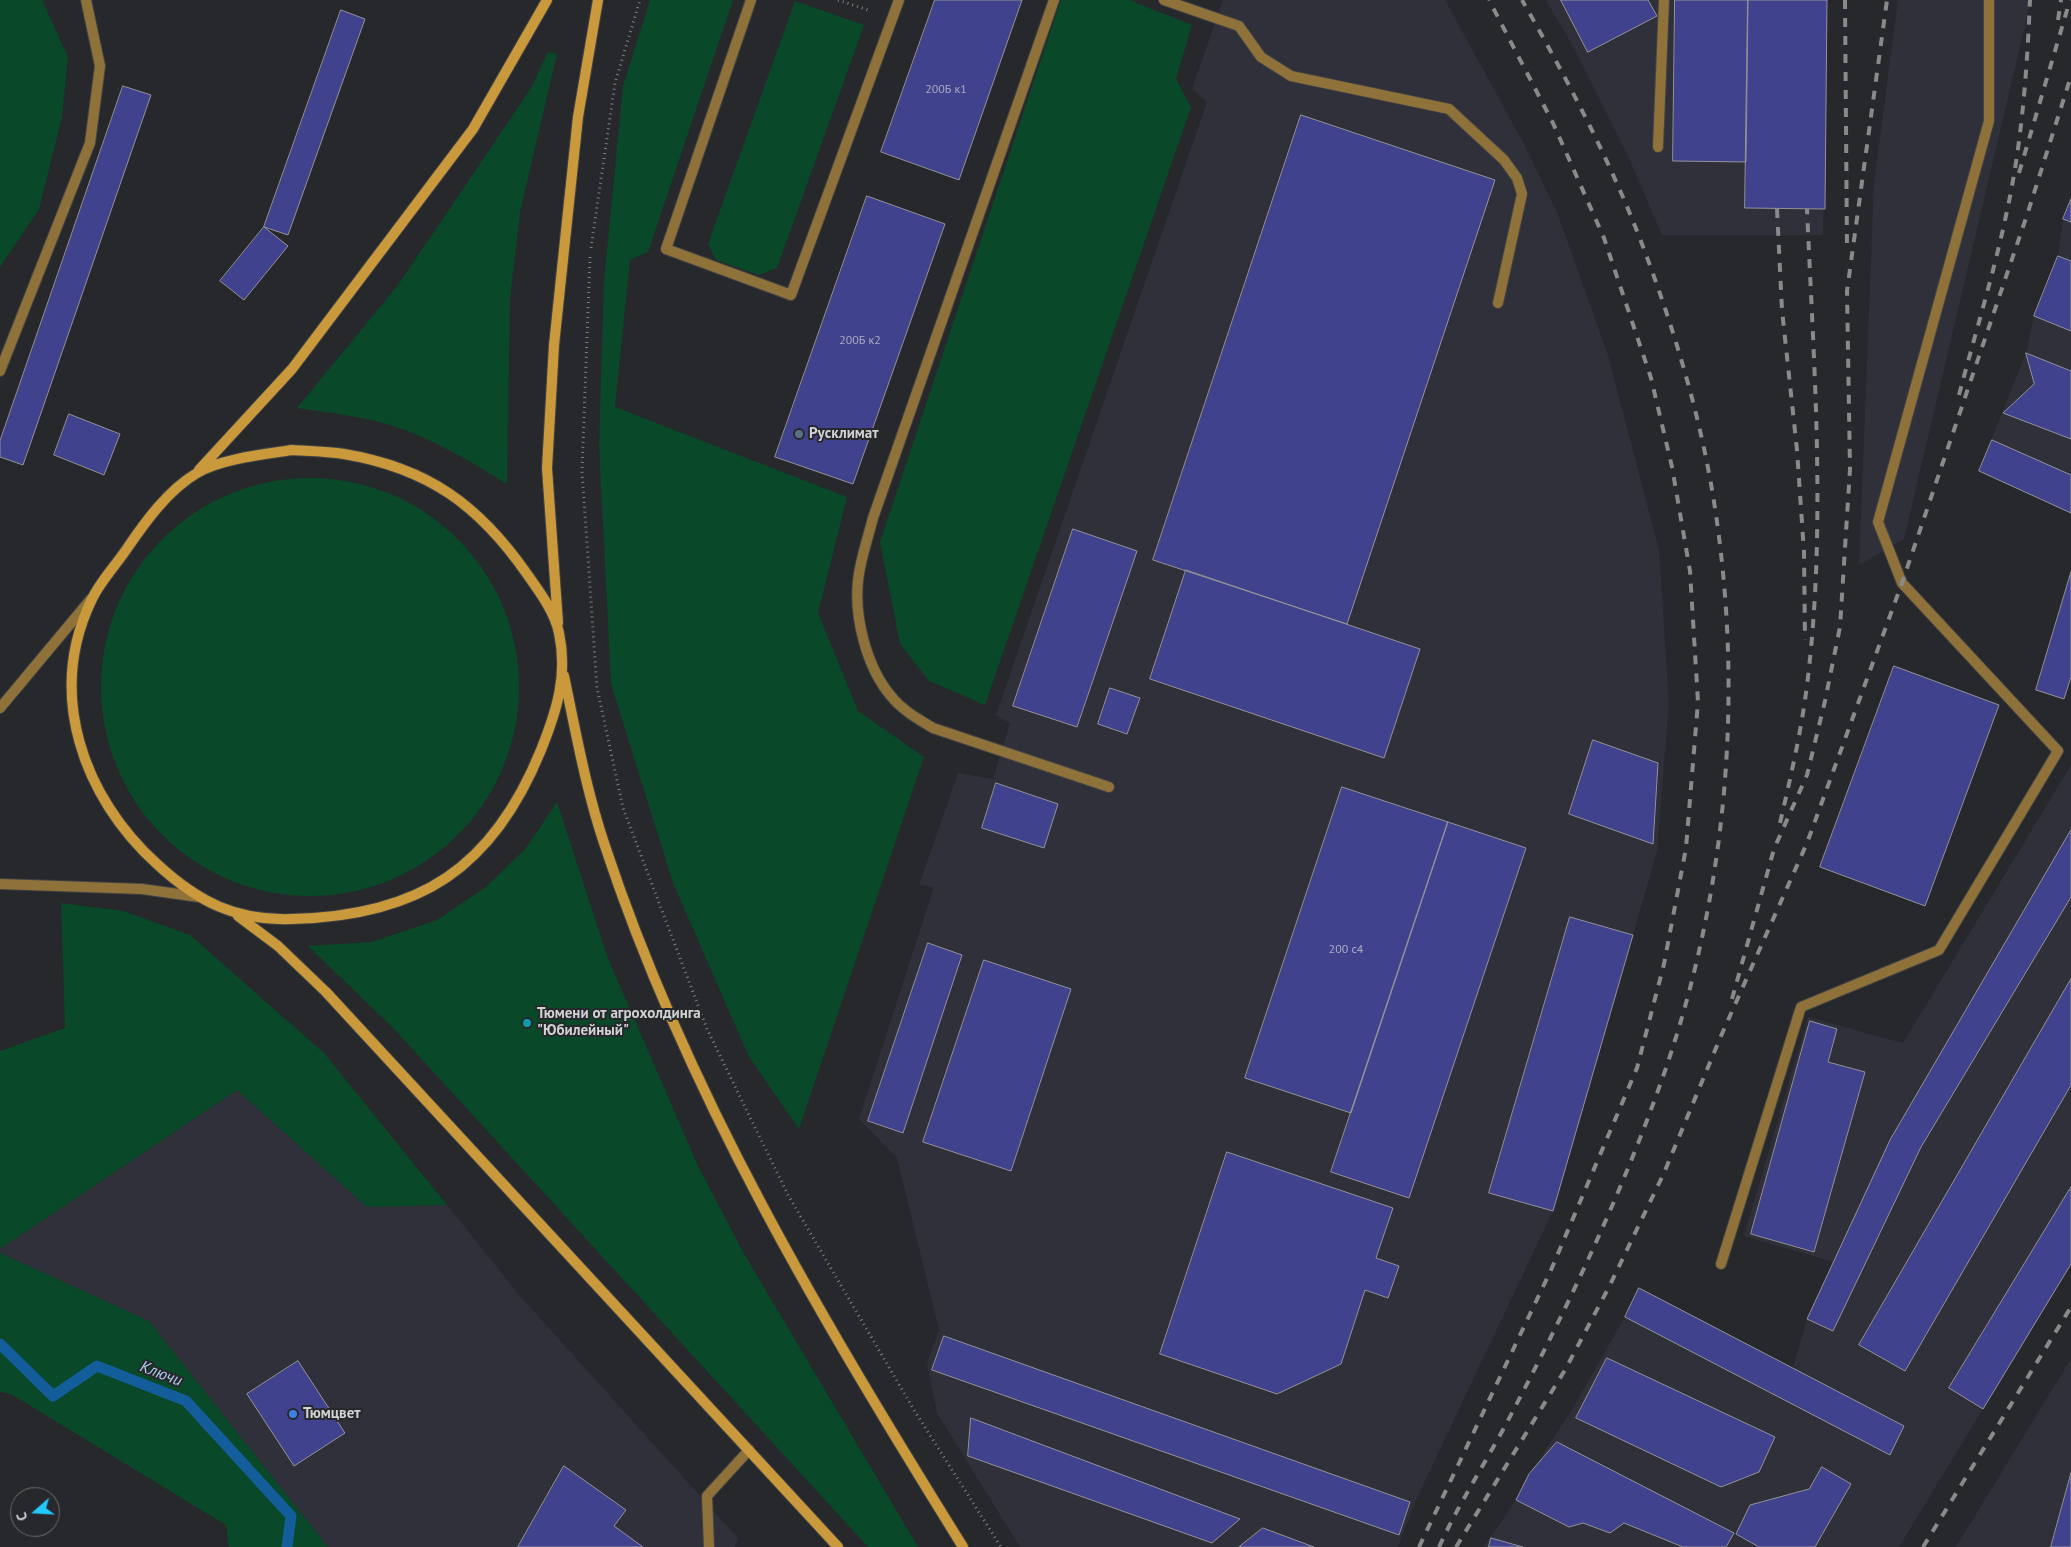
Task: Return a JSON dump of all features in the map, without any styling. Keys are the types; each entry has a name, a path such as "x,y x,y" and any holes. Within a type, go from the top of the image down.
{"main road":[{"path":"547,0 467,137 292,370 198,471 172,493 142,526 92,598 71,662 72,704 80,746 94,784 115,820 143,852 199,897 235,914 278,946 326,992 838,1547"},
{"path":"598,0 578,117 554,354 547,468 564,674 585,778 605,846 659,989 686,1053 738,1162 835,1338 963,1547"},
{"path":"198,471 250,456 292,450 352,456 393,466 439,485 476,512 504,541 544,600 559,629"},
{"path":"235,914 290,919 333,917 368,910 400,902 435,885 468,863 504,822 530,776 545,739 564,674"}],"street":[{"path":"0,371 90,143 100,66 86,0"},
{"path":"751,0 666,250 791,295 899,0"},
{"path":"1054,0 873,518 858,581 858,611 864,640 875,669 890,696 910,714 933,728 1109,787"},
{"path":"1164,0 1239,26 1260,57 1291,76 1449,109 1504,160 1517,178 1522,194 1498,304"},
{"path":"1658,147 1664,0"},
{"path":"1721,1264 1801,1007 1939,950 2058,751 1902,583 1878,522 1989,121 1989,0"},
{"path":"0,708 92,598"},
{"path":"0,884 142,889 199,897"},
{"path":"709,1547 707,1496 749,1450"}],"path":[{"path":"640,0 615,83 590,254 582,471 597,688 623,808 708,1029 788,1195 914,1410 1001,1547"},
{"path":"838,0 893,18"}],"shaded area":[{"path":"1223,0 1445,0 1523,142 1557,212 1608,355 1659,550 1669,703 1657,852 1553,1211 1416,1500 1398,1547 1020,1547 937,1413 927,1363 939,1330 897,1158 859,1119 934,887 919,885 958,773 993,779 1010,723 996,715 1207,102 1192,89"},
{"path":"1546,0 1827,0 1823,235 1662,235 1628,156 1572,45"},
{"path":"1898,0 2031,0 1904,539 1859,565 1874,183"},
{"path":"2071,199 2071,513 1979,471 2026,353 2034,316 2058,256 2063,219"},
{"path":"2071,765 2071,1264 1899,1547 1484,1547 1516,1500 1529,1474 1568,1416 1625,1317 1639,1288 1793,1368 1807,1319 1833,1262 1744,1236 1808,1017 1903,1043"},
{"path":"237,1090 367,1207 447,1205 520,1296 738,1538 735,1547 328,1547 149,1321 0,1253 0,1249"},
{"path":"2071,1359 2071,1547 1956,1547 2023,1437"}],"green space":[{"path":"0,0 42,0 68,57 62,117 39,209 0,267"},
{"path":"650,0 733,0 648,252 630,260 615,407 847,497 818,613 858,711 924,757 799,1129 749,1057 673,883 611,684 599,446 604,280 623,86"},
{"path":"1061,0 1129,0 1192,25 1176,79 1191,107 985,705 929,681 900,644 880,542"},
{"path":"795,1 864,25 777,268 759,275 716,260 708,244"},
{"path":"548,52 557,54 520,212 510,299 507,484 443,447 402,429 363,418 297,408 398,285 531,88"},
{"path":"310,478 351,482 390,494 409,502 426,513 458,539 484,571 495,588 503,607 515,646 519,687 515,728 503,767 495,786 484,803 458,835 426,861 409,872 390,880 351,892 310,896 269,892 230,880 211,872 194,861 162,835 136,803 125,786 117,767 105,728 101,687 105,646 117,607 125,588 136,571 162,539 194,513 211,502 230,494 269,482"},
{"path":"557,802 607,956 698,1166 743,1252 918,1547 868,1547 394,1029 308,946 372,942 437,920 486,887 526,848"},
{"path":"61,903 123,911 190,935 324,1053 447,1205 367,1207 237,1090 0,1249 0,1051 65,1028"},
{"path":"0,1253 149,1321 328,1547 229,1547 226,1525 11,1394 0,1392"}],"building":[{"path":"935,0 1022,0 959,180 881,152"},
{"path":"1561,0 1648,0 1657,16 1588,52"},
{"path":"1675,0 1748,0 1746,162 1673,161"},
{"path":"1748,0 1827,0 1825,209 1745,208"},
{"path":"341,10 365,19 288,235 264,227"},
{"path":"123,86 151,95 23,465 0,457 0,441"},
{"path":"1301,115 1495,180 1347,624 1153,560"},
{"path":"867,196 945,224 853,484 775,457"},
{"path":"2071,199 2071,222 2063,219"},
{"path":"264,227 288,246 244,300 220,281"},
{"path":"2058,256 2071,261 2071,331 2034,316"},
{"path":"2026,353 2071,371 2071,439 2003,413 2034,384"},
{"path":"69,414 120,434 104,475 54,455"},
{"path":"1992,440 2071,475 2071,513 1979,471"},
{"path":"1073,529 1137,551 1077,727 1013,706"},
{"path":"1186,570 1420,649 1384,758 1150,679"},
{"path":"2071,572 2071,677 2064,699 2036,690"},
{"path":"1894,666 1999,705 1925,906 1820,867"},
{"path":"1110,688 1140,698 1127,734 1098,724"},
{"path":"1593,740 1658,763 1653,844 1569,814"},
{"path":"996,783 1058,804 1044,848 982,828"},
{"path":"1342,787 1448,822 1351,1113 1245,1078"},
{"path":"1448,822 1526,848 1409,1198 1331,1172"},
{"path":"2071,830 2071,897 1921,1147 1833,1331 1807,1319 1890,1140"},
{"path":"1570,917 1633,935 1553,1211 1489,1193"},
{"path":"928,943 962,955 903,1133 868,1121"},
{"path":"984,960 1071,989 1011,1171 923,1142"},
{"path":"2071,979 2071,1085 1905,1371 1859,1345"},
{"path":"1810,1021 1837,1029 1828,1062 1865,1072 1814,1252 1751,1234"},
{"path":"1227,1152 1393,1208 1376,1258 1399,1266 1388,1298 1365,1290 1341,1364 1277,1394 1160,1354"},
{"path":"2071,1187 2071,1264 1983,1409 1949,1388"},
{"path":"1639,1288 1904,1426 1890,1455 1625,1317"},
{"path":"944,1336 1410,1502 1399,1535 932,1370"},
{"path":"1607,1358 1775,1437 1759,1472 1721,1487 1576,1418"},
{"path":"298,1361 345,1433 294,1466 247,1394"},
{"path":"971,1418 1240,1519 1212,1543 968,1456"},
{"path":"1557,1442 1734,1533 1726,1547 1683,1547 1624,1523 1610,1533 1583,1523 1569,1527 1516,1500 1529,1474"},
{"path":"564,1466 626,1510 614,1526 643,1547 518,1547"},
{"path":"1822,1467 1851,1484 1815,1547 1759,1547 1736,1534 1750,1505 1809,1489"},
{"path":"2071,1473 2071,1547 2051,1547"},
{"path":"1263,1528 1314,1547 1239,1547"},
{"path":"1491,1538 1523,1547 1489,1547"}],"waterway":[{"name":"Ключи","path":"0,1344 53,1396 97,1366 186,1401 291,1516 287,1547"}],"railway":[{"path":"1419,1547 1551,1270 1637,1068 1664,964 1686,848 1698,702 1690,571 1672,467 1651,378 1604,238 1553,123 1489,0"},
{"path":"1439,1547 1514,1409 1574,1290 1611,1209 1660,1085 1682,1016 1700,946 1714,875 1723,804 1728,732 1728,659 1724,587 1716,515 1696,412 1666,310 1630,213 1602,151 1522,0"},
{"path":"1845,0 1847,250"},
{"path":"1732,999 1774,849 1807,775 1840,627 1850,469 1847,291 1887,0"},
{"path":"1959,395 1996,257 2012,185 2023,106 2030,0"},
{"path":"2058,20 2061,0"},
{"path":"2019,173 2070,0"},
{"path":"1456,1547 1565,1370 1610,1285 1664,1173 1721,1036 1807,843 1902,583 2028,212 2071,76"},
{"path":"1777,209 1782,310 1797,450 1804,552 1805,640"},
{"path":"1780,823 1798,742 1806,693 1816,573 1817,451 1807,209"},
{"path":"1923,1547 2071,1307"}],"place":[{"name":"Русклимат","path":"799,434"},
{"name":"Тюмени от агрохолдинга \"Юбилейный\"","path":"527,1023"},
{"name":"Тюмцвет","path":"293,1414"}]}
